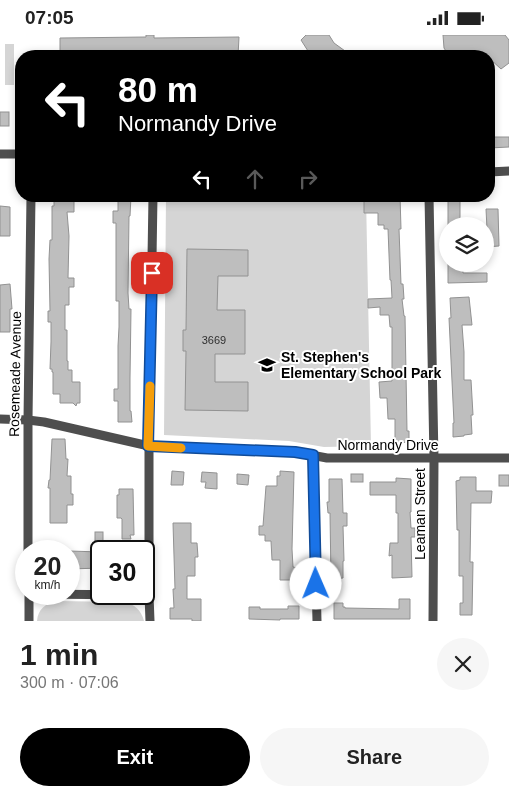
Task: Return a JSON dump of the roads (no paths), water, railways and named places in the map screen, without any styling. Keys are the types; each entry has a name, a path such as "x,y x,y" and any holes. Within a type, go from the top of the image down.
{"street":[{"path":"0,154 15,154"},
{"path":"495,172 509,171"},
{"name":"Rosemeade Avenue","path":"28,540 31,202"},
{"path":"149,540 148,446 153,202"},
{"name":"Leaman Street","path":"429,202 434,459 434,621"},
{"name":"Normandy Drive","path":"0,419 44,421 148,446 295,452 327,458 509,458"},
{"path":"313,455 317,621"},
{"path":"28,605 29,621"},
{"path":"149,605 150,621"}],"place":[{"name":"St. Stephen's Elementary School Park","path":"267,365"}]}
